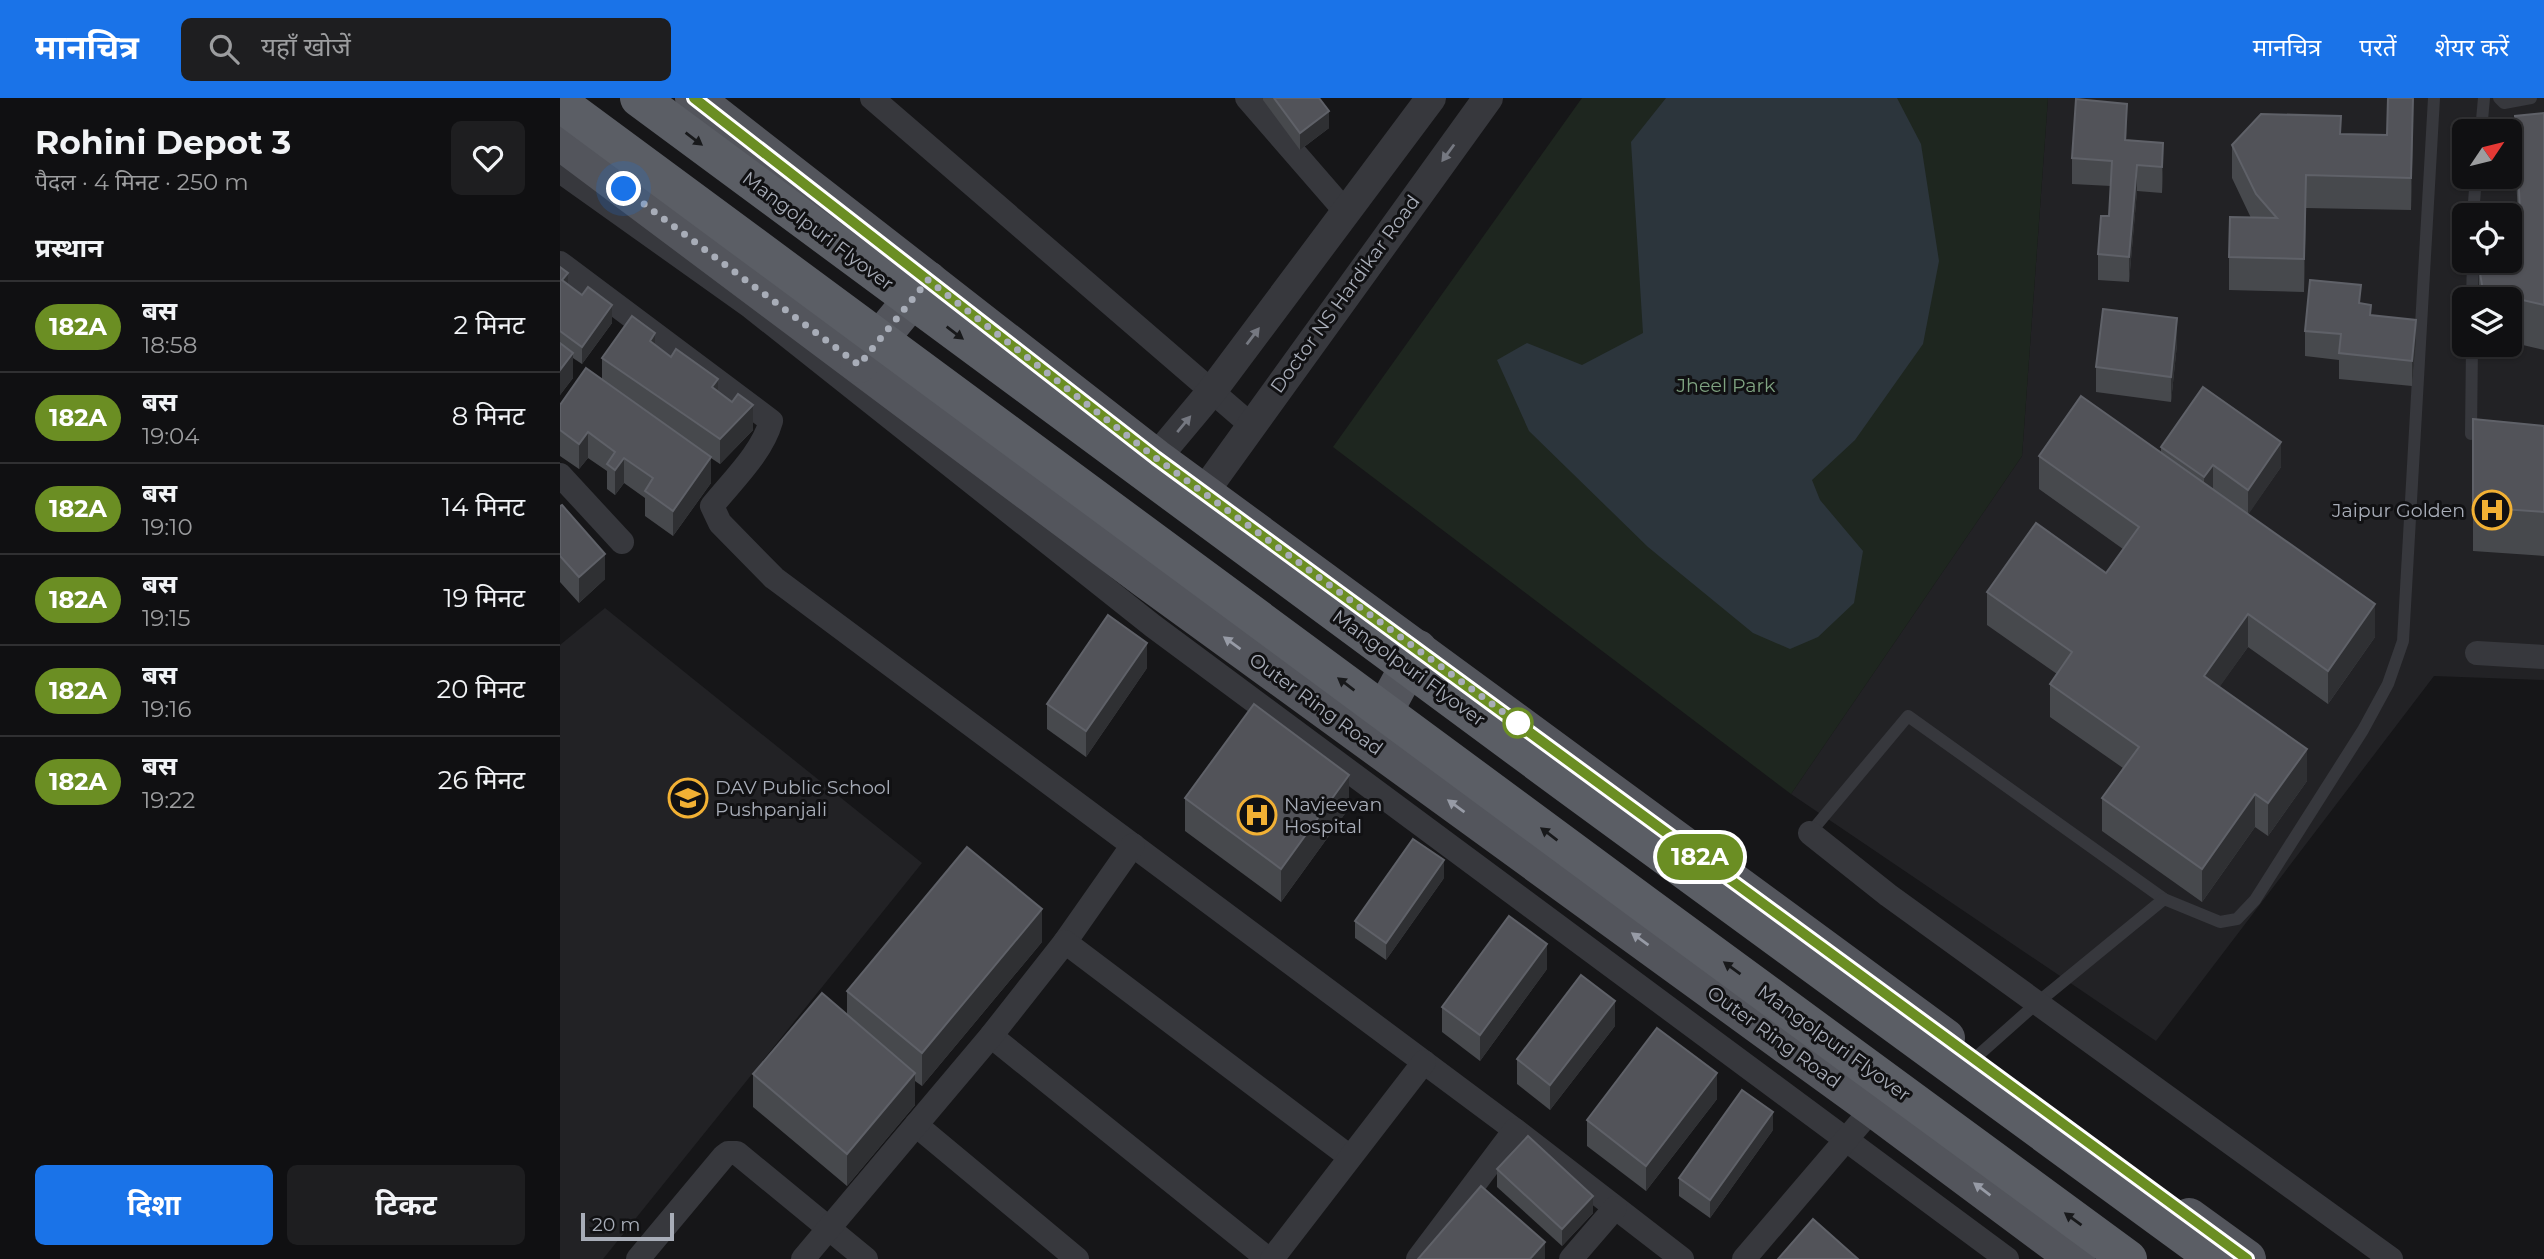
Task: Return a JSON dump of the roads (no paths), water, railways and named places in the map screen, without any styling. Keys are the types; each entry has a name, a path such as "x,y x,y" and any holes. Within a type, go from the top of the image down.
{"highway":[{"name":"Mangolpuri Flyover","path":"639,98 1537,763 2216,1259"},
{"name":"Mangolpuri Flyover","path":"560,103 2128,1259"}],"main road":[{"path":"694,98 1156,458 2246,1259"},
{"name":"Outer Ring Road","path":"560,141 1145,579 2076,1259"},
{"path":"859,365 928,280"},
{"path":"1368,742 1418,649"}],"street":[{"path":"872,98 1251,425"},
{"path":"1247,98 1346,212"},
{"path":"1156,458 1212,391 1431,98"},
{"name":"Doctor NS Hardikar Road","path":"1204,492 1488,98"},
{"path":"560,171 751,307 1153,626 2007,1259"},
{"path":"560,263 771,421 768,432 755,451 712,506 720,523 738,544 774,578 1515,1130 1682,1259"},
{"path":"560,475 622,542"},
{"path":"2477,653 2544,657"},
{"path":"1810,833 1888,895 2391,1259"},
{"path":"803,1259 991,1036 1065,942 1133,845"},
{"path":"1065,942 1350,1157"},
{"path":"991,1036 1270,1259 1423,1062"},
{"path":"1744,1259 1872,1108"},
{"path":"916,1125 1077,1259"},
{"path":"1418,1259 1515,1130"},
{"path":"638,1259 728,1153 737,1153 866,1259"},
{"path":"1571,1259 1615,1208"}],"lane":[{"path":"1810,833 1908,716 2164,899 2220,922 2237,919 2255,900 2362,730 2388,684 2403,641 2434,98"},
{"path":"2482,119 2484,98"},
{"path":"2499,98 2504,103 2531,98"},
{"path":"2471,434 2472,357"},
{"path":"1974,1059 2037,1003 2164,899"}],"place":[{"name":"Jaipur Golden","path":"2492,510"},
{"name":"DAV Public School Pushpanjali","path":"688,798"},
{"name":"Navjeevan Hospital","path":"1257,815"}],"park label":[{"name":"Jheel Park","path":"1726,385"}]}
